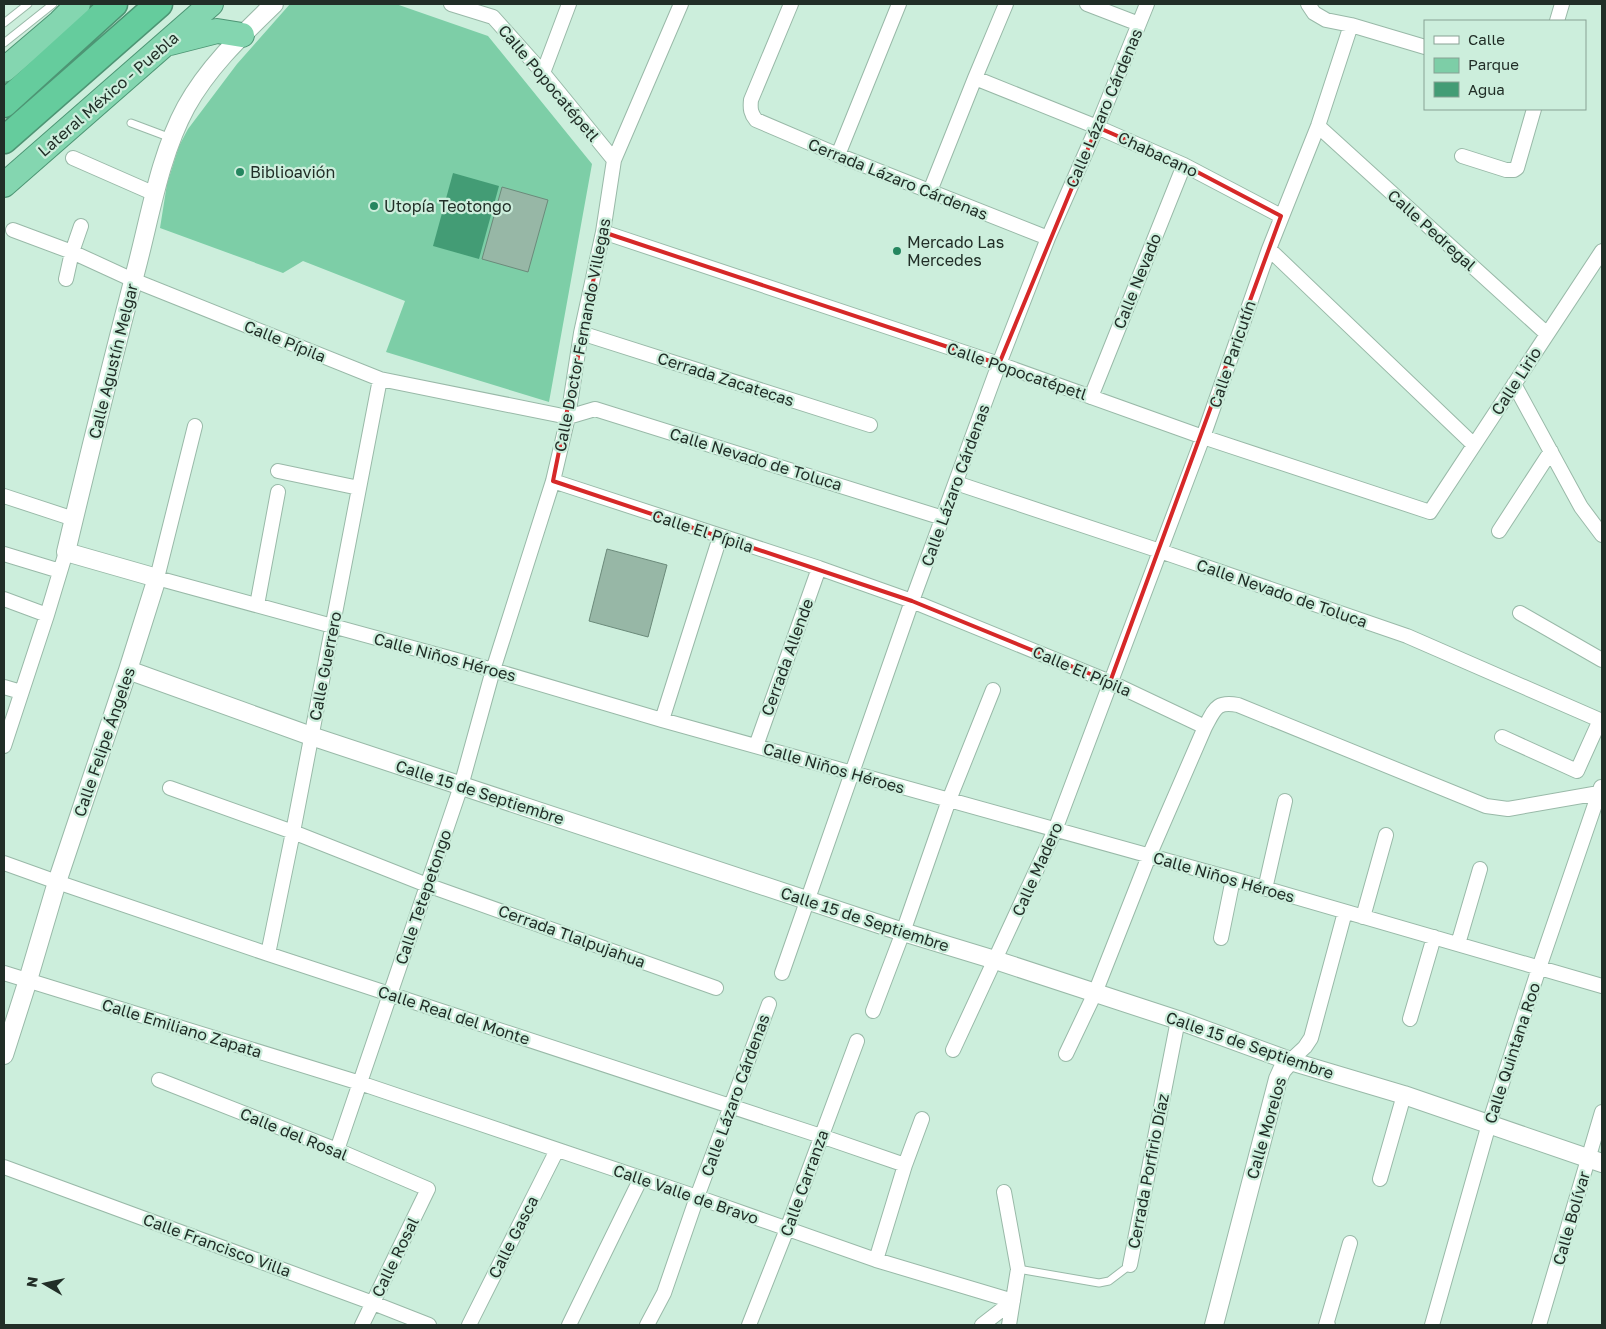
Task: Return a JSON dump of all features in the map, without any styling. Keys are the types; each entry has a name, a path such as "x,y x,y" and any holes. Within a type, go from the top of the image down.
{"highway":[{"path":"4,70 78,4"},
{"path":"4,104 114,4"},
{"path":"4,140 159,4"},
{"name":"Lateral México - Puebla","path":"4,185 211,4"},
{"path":"166,44 217,31 242,35"}],"street":[{"name":"Calle Agustín Melgar","path":"4,746 7,727 47,615 66,552 133,280 171,139 187,106 206,76 242,35 274,4"},
{"name":"Calle Popocatépetl","path":"451,4 493,17 543,73 614,160"},
{"path":"543,73 569,4"},
{"name":"Calle Doctor Fernando Villegas","path":"493,670 553,481 568,417 581,333 603,232 614,160 681,4"},
{"name":"Cerrada Lázaro Cárdenas","path":"791,4 751,100 752,114 756,120 838,155 1048,238"},
{"path":"838,155 899,4"},
{"path":"930,191 1006,4"},
{"path":"1087,4 1139,24"},
{"name":"Calle Lázaro Cárdenas","path":"782,973 912,601 999,364 1048,238 1097,127 1147,4"},
{"path":"1308,4 1314,13 1326,20 1351,25 1424,47"},
{"path":"1558,20 1562,4"},
{"name":"Calle Paricutín","path":"1110,682 1203,437 1281,216 1318,126 1351,25"},
{"name":"Chabacano","path":"975,78 1097,127 1184,165 1281,216"},
{"path":"1462,156 1506,170 1514,170 1520,164 1534,110"},
{"name":"Calle Pedregal","path":"1318,126 1547,334"},
{"path":"73,158 156,194"},
{"name":"Calle Nevado","path":"1091,397 1184,165"},
{"path":"66,280 72,252 81,226"},
{"name":"Calle Pípila","path":"13,230 72,252 133,280 380,379 568,417"},
{"name":"Calle Popocatépetl","path":"603,232 999,364 1203,437 1430,512"},
{"path":"1269,249 1474,445"},
{"name":"Calle Lirio","path":"1430,512 1602,251"},
{"name":"Cerrada Zacatecas","path":"581,333 870,425"},
{"name":"Calle Guerrero","path":"268,954 380,379"},
{"path":"1514,384 1581,507 1602,535"},
{"name":"Calle Nevado de Toluca","path":"568,417 595,409 943,518"},
{"name":"Calle Felipe Ángeles","path":"4,1055 56,882 157,578 195,426"},
{"path":"1499,531 1551,451"},
{"path":"278,471 359,488"},
{"name":"Calle El Pípila","path":"553,481 819,568 912,601 1110,682 1205,726"},
{"name":"Calle Nevado de Toluca","path":"956,482 1407,636 1601,720"},
{"path":"257,606 278,492"},
{"path":"4,496 74,520"},
{"path":"662,720 720,537"},
{"name":"Calle Niños Héroes","path":"66,552 493,670 662,720 1265,888 1602,986"},
{"path":"4,554 60,571"},
{"name":"Cerrada Allende","path":"756,746 819,568"},
{"path":"4,599 47,615"},
{"path":"1520,613 1602,660"},
{"name":"Calle 15 de Septiembre","path":"128,670 311,736 806,901 1178,1020 1290,1061 1404,1095 1595,1161"},
{"name":"Calle Tetepetongo","path":"337,1150 461,786 493,670"},
{"name":"Calle Madero","path":"953,1050 1055,830 1110,682"},
{"path":"4,687 21,692"},
{"path":"873,1011 949,800 993,690"},
{"path":"1066,1054 1095,993 1148,856 1205,726 1215,708 1225,703 1238,705 1486,806 1508,809 1601,788"},
{"path":"1502,737 1576,771 1601,720"},
{"path":"170,788 293,832"},
{"name":"Calle Quintana Roo","path":"1432,1325 1489,1124 1539,968 1601,788"},
{"path":"1265,888 1286,801"},
{"name":"Cerrada Tlalpujahua","path":"293,832 427,884 716,988"},
{"path":"1363,916 1386,835"},
{"name":"Calle Real del Monte","path":"4,863 268,954 905,1165"},
{"path":"1458,944 1480,869"},
{"path":"1221,938 1233,879"},
{"name":"Calle Morelos","path":"1214,1325 1278,1079 1282,1070 1305,1047 1311,1038 1345,912"},
{"path":"1410,1019 1434,937"},
{"name":"Calle Emiliano Zapata","path":"4,972 360,1083"},
{"name":"Calle Lázaro Cárdenas","path":"647,1325 664,1294 697,1197 769,1004"},
{"name":"Cerrada Porfirio Díaz","path":"1130,1265 1178,1020"},
{"name":"Calle Carranza","path":"749,1325 857,1041"},
{"name":"Calle del Rosal","path":"159,1080 337,1150 428,1189"},
{"name":"Calle Valle de Bravo","path":"360,1083 697,1197 876,1260 1013,1301"},
{"path":"1380,1179 1404,1095"},
{"name":"Calle Bolívar","path":"1540,1325 1595,1161 1602,1112"},
{"path":"876,1260 905,1165 922,1119"},
{"name":"Calle Gasca","path":"469,1325 558,1150"},
{"name":"Calle Francisco Villa","path":"4,1167 429,1325"},
{"path":"569,1325 641,1178"},
{"name":"Calle Rosal","path":"362,1325 428,1189"},
{"path":"1004,1192 1018,1269 1010,1325"},
{"path":"1328,1325 1326,1325 1350,1243"},
{"path":"982,1325 1013,1301"}],"lane":[{"path":"4,23 28,4"},
{"path":"4,43 52,4"},
{"path":"131,123 171,139"},
{"name":"Cerrada Porfirio Díaz","path":"1018,1269 1099,1283 1109,1281 1130,1265"}],"highlighted area":[{"path":"1097,127 1184,165 1281,216 1110,682 912,601 553,481 603,232 999,364"}],"green space":[{"name":"Utopía Teotongo","path":"290,4 396,4 488,36 592,164 549,402 386,352 405,301 303,261 283,273 160,228 167,184 179,146 188,129 237,64"}],"water":[{"path":"453,173 499,186 479,259 433,246"}],"building":[{"path":"502,187 548,200 528,272 482,259"},
{"path":"607,549 667,565 648,637 589,621"}],"place":[{"name":"Biblioavión","path":"240,172"},
{"name":"Utopía Teotongo","path":"374,206"},
{"name":"Mercado Las Mercedes","path":"897,251"}]}
